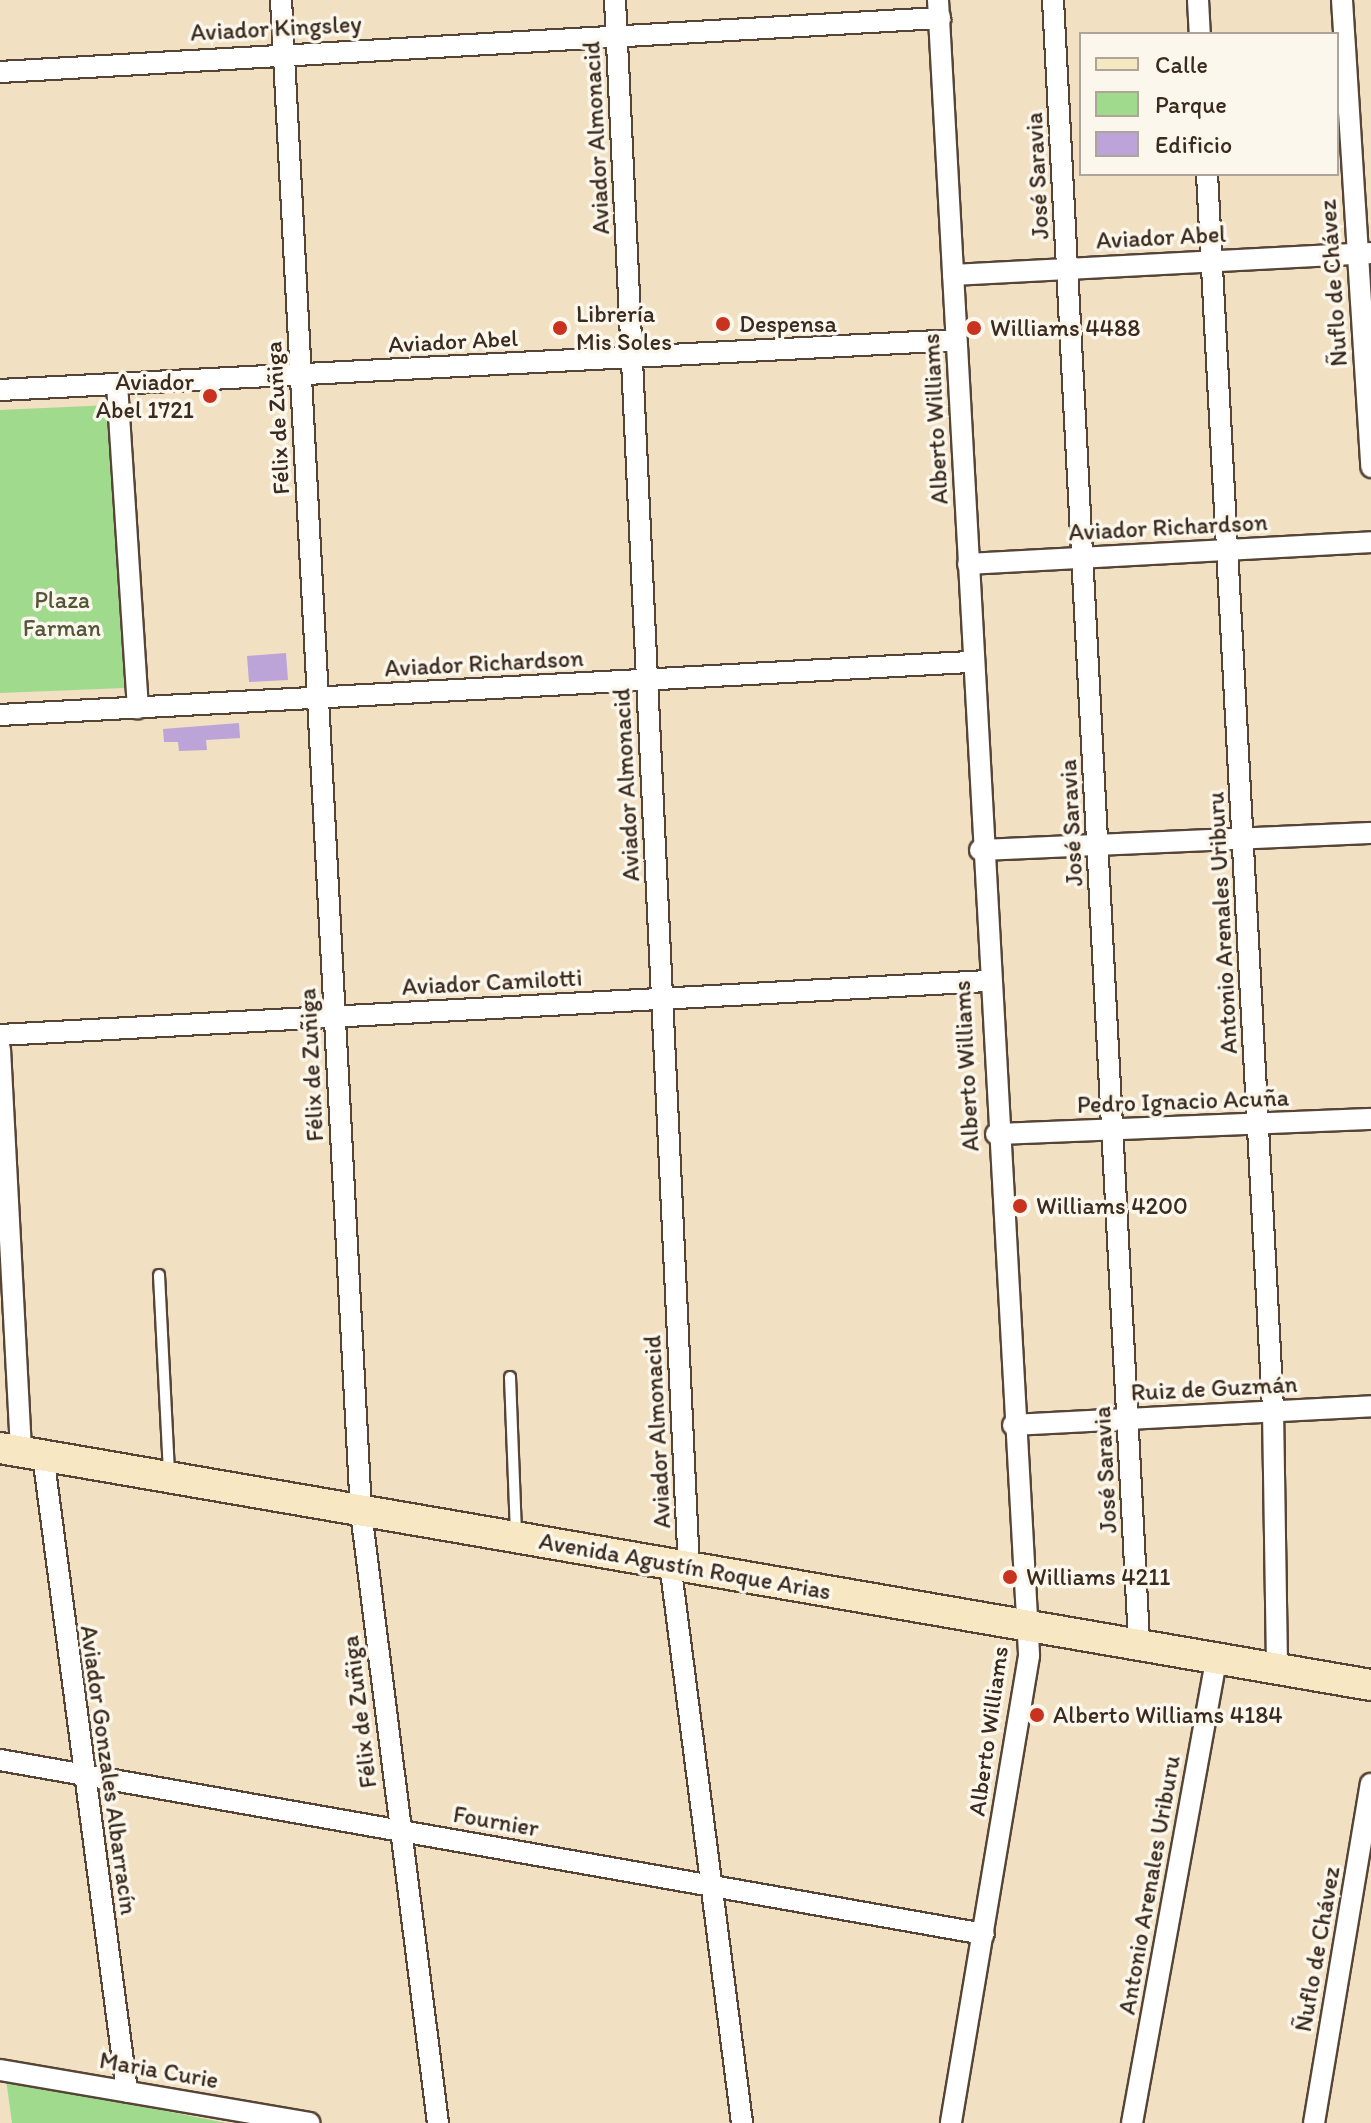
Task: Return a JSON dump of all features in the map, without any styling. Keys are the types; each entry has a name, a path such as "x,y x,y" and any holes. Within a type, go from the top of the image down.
{"main road":[{"name":"Avenida Agustín Roque Arias","path":"21,1451 169,1480 1026,1623 1371,1685"}],"street":[{"name":"Félix de Zuñiga","path":"281,0 361,1512 438,2123"},
{"name":"Aviador Almonacid","path":"615,0 663,1000 680,1566 710,1884 742,2123"},
{"name":"José Saravia","path":"1053,0 1139,1643"},
{"path":"1198,0 1200,32"},
{"name":"Ñuflo de Chávez","path":"1342,0 1364,254 1371,467"},
{"name":"Aviador Kingsley","path":"0,72 617,35 939,9"},
{"name":"Alberto Williams","path":"939,9 987,981 1029,1656 951,2123"},
{"name":"Antonio Arenales Uriburu","path":"1207,176 1273,1410 1277,1669"},
{"name":"Aviador Abel","path":"953,275 1364,254"},
{"name":"Aviador Abel","path":"0,390 956,340"},
{"path":"117,384 138,708"},
{"name":"Aviador Richardson","path":"968,564 1371,542"},
{"name":"Aviador Richardson","path":"0,715 970,662"},
{"path":"980,850 1371,833"},
{"name":"Aviador Camilotti","path":"0,1035 987,981"},
{"name":"Aviador Gonzales Albarracín","path":"0,1049 21,1451 82,1776 127,2091"},
{"name":"Pedro Ignacio Acuña","path":"996,1134 1371,1119"},
{"name":"Ruiz de Guzmán","path":"1013,1425 1371,1406"},
{"name":"Antonio Arenales Uriburu","path":"1132,2123 1217,1657"},
{"name":"Fournier","path":"0,1760 984,1934"},
{"name":"Ñuflo de Chávez","path":"1314,2123 1371,1784"},
{"name":"Maria Curie","path":"0,2070 127,2091 258,2118 309,2123"}],"lane":[{"path":"159,1275 169,1480"},
{"path":"510,1377 516,1538"}],"green space":[{"name":"Plaza Farman","path":"111,405 129,679 124,688 0,693 0,410"},
{"path":"6,2079 226,2123 12,2123"}],"building":[{"path":"286,653 288,680 249,682 247,656"},
{"path":"239,723 240,738 206,740 207,750 179,751 178,742 164,742 163,729"}],"place":[{"name":"Despensa","path":"723,324"},
{"name":"Librería Mis Soles","path":"560,328"},
{"name":"Williams 4488","path":"974,328"},
{"name":"Aviador Abel 1721","path":"210,396"},
{"name":"Williams 4200","path":"1020,1206"},
{"name":"Williams 4211","path":"1010,1577"},
{"name":"Alberto Williams 4184","path":"1037,1715"}]}
